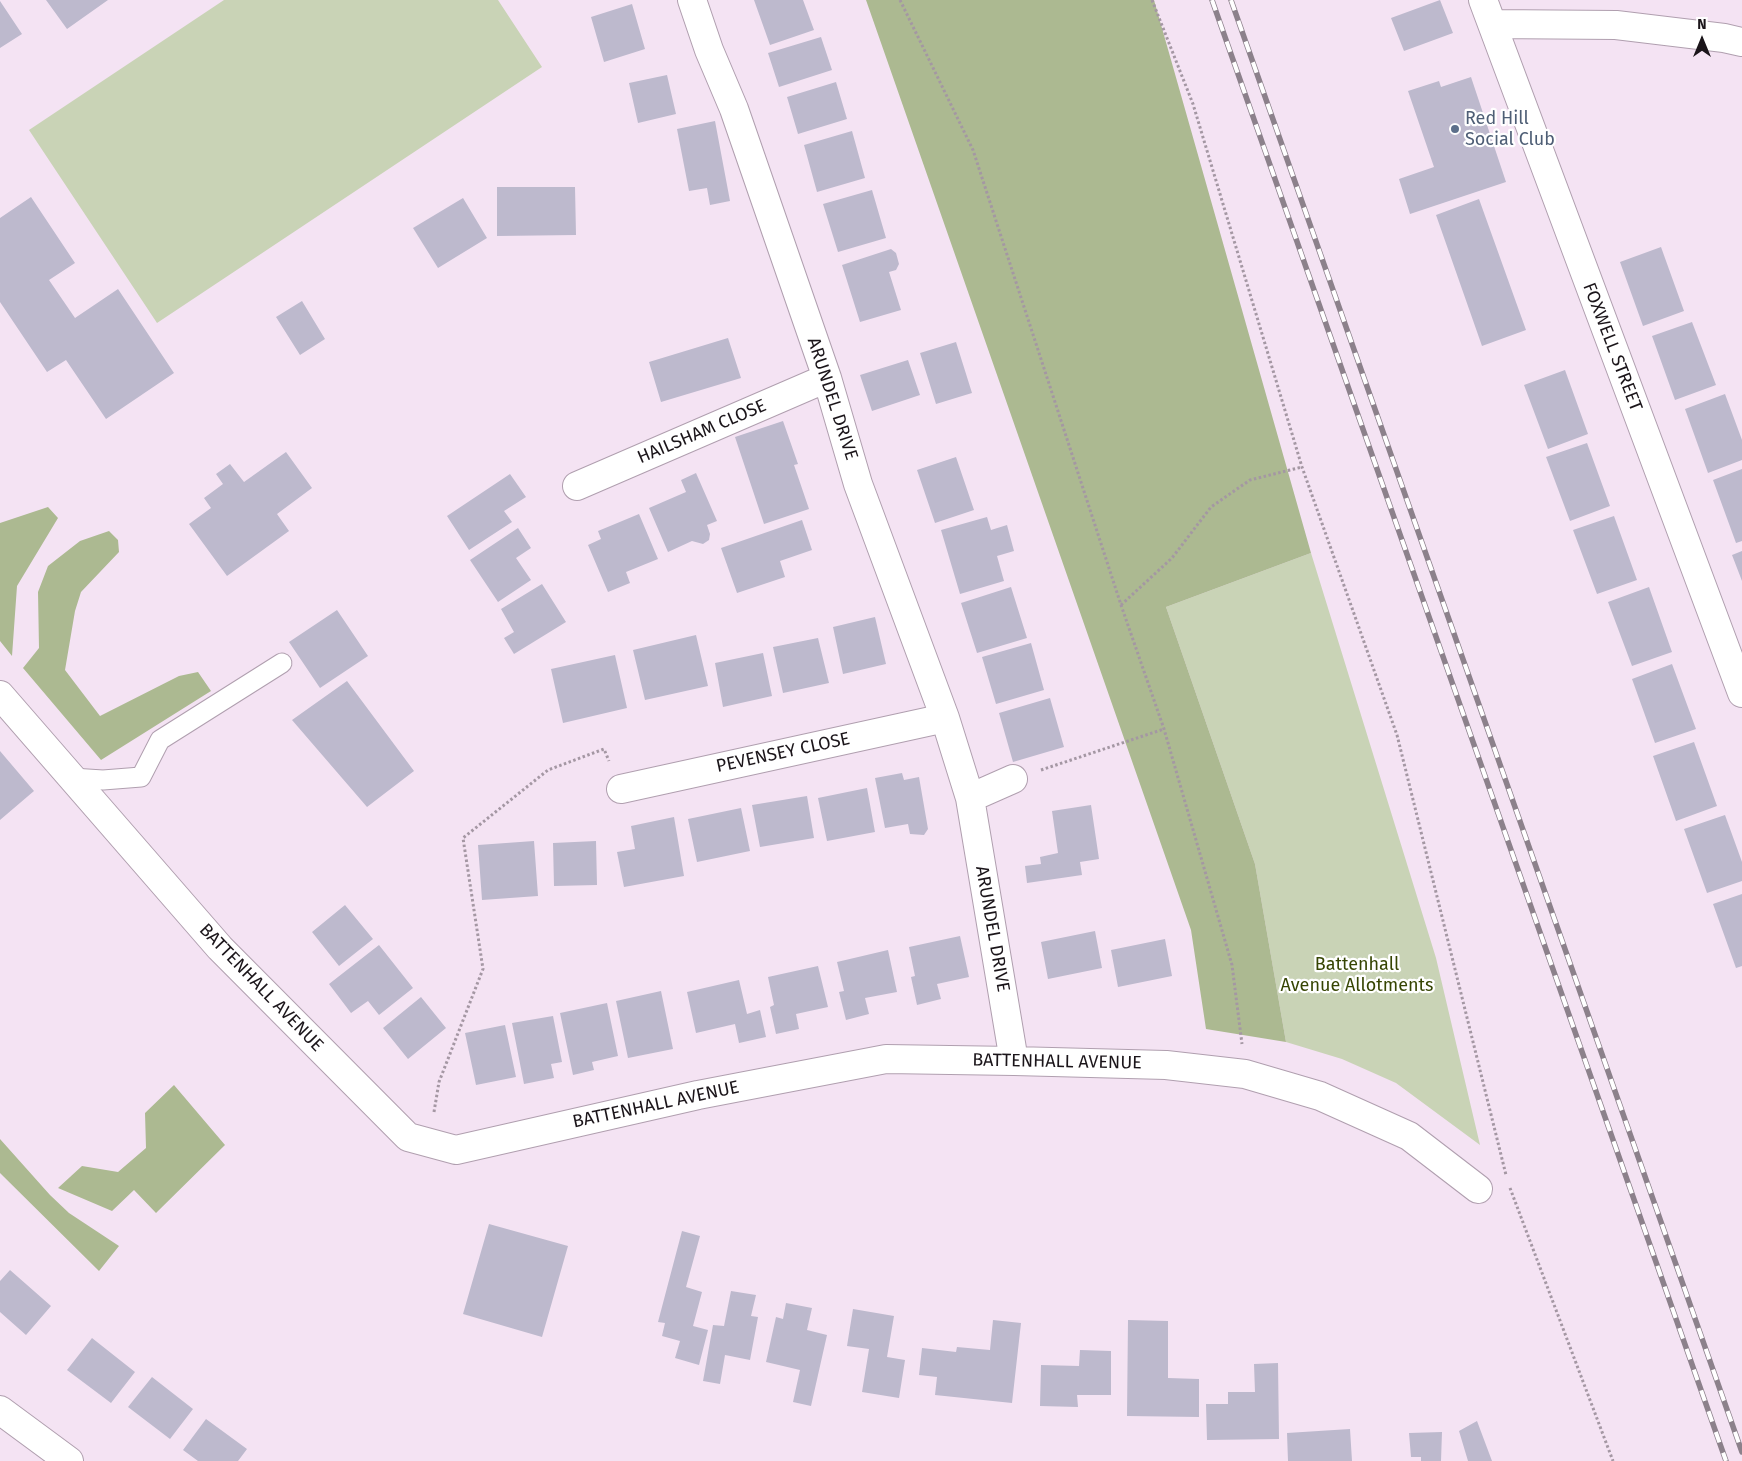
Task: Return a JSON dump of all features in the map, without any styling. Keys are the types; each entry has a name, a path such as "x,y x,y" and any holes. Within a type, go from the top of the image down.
{"street":[{"name":"ARUNDEL DRIVE","path":"692,0 709,50 734,109 826,378 858,484 945,718 970,798 1014,1060"},
{"path":"1487,12 1616,24 1742,42"},
{"name":"FOXWELL STREET","path":"1487,12 1742,693"},
{"name":"HAILSHAM CLOSE","path":"577,486 826,378"},
{"name":"BATTENHALL AVENUE","path":"0,695 220,948 408,1137 456,1150 698,1095 886,1060 1014,1060 1166,1065 1245,1074 1320,1096 1410,1136 1478,1189"},
{"name":"PEVENSEY CLOSE","path":"621,789 945,718"},
{"path":"970,798 1014,779"},
{"path":"0,1410 69,1461"}],"lane":[{"path":"72,778 102,780 141,777 160,740 282,663"}],"path":[{"path":"900,0 973,150 1121,605 1164,729 1232,965 1245,1074"},
{"path":"1152,0 1193,104 1302,466 1397,735 1510,1189 1613,1461"},
{"path":"1121,605 1172,558 1212,507 1250,480 1302,466"},
{"path":"1014,779 1164,729"},
{"path":"408,1137 434,1117 439,1082 484,969 463,838 548,770 604,749 621,789"}],"green space":[{"path":"224,0 498,0 542,67 157,323 29,130"},
{"path":"866,0 1154,0 1311,553 1166,607 1255,864 1286,1042 1206,1029 1191,930"},
{"path":"48,507 58,518 17,586 12,656 0,641 0,523"},
{"path":"109,531 118,540 119,552 81,592 75,611 65,670 100,716 179,676 198,672 211,691 101,760 23,668 39,648 38,592 48,566 80,541"},
{"name":"Battenhall Avenue Allotments","path":"1311,553 1436,958 1480,1145 1396,1083 1342,1059 1286,1042 1255,864 1166,607"},
{"path":"174,1085 225,1145 156,1213 134,1190 112,1211 58,1188 82,1166 118,1172 146,1148 145,1113"},
{"path":"0,1139 50,1195 69,1213 119,1246 99,1271 0,1173"}],"building":[{"path":"46,0 108,0 67,29"},
{"path":"754,0 803,0 814,30 770,45"},
{"path":"1440,0 1453,33 1404,51 1391,18"},
{"path":"0,1 22,34 0,48"},
{"path":"632,4 645,49 604,62 591,17"},
{"path":"821,37 832,70 779,87 768,53"},
{"path":"667,75 676,114 638,123 629,83"},
{"name":"Red Hill Social Club","path":"1471,77 1506,182 1410,214 1399,179 1434,167 1408,91 1439,81 1441,87"},
{"path":"836,82 847,119 798,134 787,97"},
{"path":"715,121 730,201 710,205 707,188 689,191 677,129"},
{"path":"852,131 865,178 817,192 804,145"},
{"path":"497,187 575,187 576,235 497,236"},
{"path":"872,190 886,238 838,252 823,204"},
{"path":"31,197 75,263 49,280 75,318 118,289 174,373 106,419 66,360 47,372 0,302 0,218"},
{"path":"463,198 487,238 438,268 413,228"},
{"path":"1479,199 1526,330 1482,346 1436,215"},
{"path":"1661,247 1684,311 1643,326 1620,262"},
{"path":"891,249 896,253 899,264 896,270 889,272 901,310 860,322 842,265"},
{"path":"302,301 325,339 300,355 276,317"},
{"path":"1692,322 1716,385 1675,400 1652,336"},
{"path":"728,338 741,378 661,402 649,362"},
{"path":"956,342 972,393 936,404 920,353"},
{"path":"908,360 920,395 872,411 860,375"},
{"path":"1565,370 1588,434 1548,449 1524,385"},
{"path":"1725,394 1742,440 1742,460 1708,473 1685,409"},
{"path":"783,421 798,464 794,465 809,509 764,524 735,437"},
{"path":"1587,443 1610,506 1570,521 1546,457"},
{"path":"286,452 312,488 277,514 289,531 227,576 189,524 211,508 204,498 223,484 216,474 230,464 244,482"},
{"path":"956,457 974,510 935,523 917,470"},
{"path":"1742,469 1742,541 1736,543 1713,480"},
{"path":"696,473 717,521 707,525 710,534 709,540 703,544 692,541 668,552 649,508 686,492 681,480"},
{"path":"510,474 526,497 504,511 512,522 469,550 447,516"},
{"path":"639,514 658,559 626,572 630,583 608,592 588,545 601,539 598,531"},
{"path":"1614,516 1637,580 1597,594 1573,530"},
{"path":"987,517 991,530 1007,525 1014,551 997,556 1004,581 960,594 941,530"},
{"path":"802,520 812,550 780,561 785,577 737,593 721,548"},
{"path":"518,528 531,548 516,558 531,580 498,602 470,560"},
{"path":"1742,551 1742,581 1732,555"},
{"path":"542,584 566,622 514,654 504,638 514,632 501,609"},
{"path":"1011,587 1027,638 977,653 961,603"},
{"path":"1649,587 1672,652 1632,666 1608,602"},
{"path":"337,610 368,656 320,688 289,642"},
{"path":"875,617 886,664 843,674 833,627"},
{"path":"696,635 708,686 645,700 633,650"},
{"path":"818,638 829,683 783,693 773,647"},
{"path":"1031,643 1044,690 996,704 982,657"},
{"path":"763,653 772,696 723,707 715,663"},
{"path":"615,655 627,708 563,723 551,669"},
{"path":"1672,664 1696,729 1655,743 1632,679"},
{"path":"347,681 414,771 367,807 292,720"},
{"path":"1050,698 1064,747 1013,762 999,713"},
{"path":"1694,742 1717,806 1676,821 1653,756"},
{"path":"0,751 34,791 0,820"},
{"path":"902,773 904,780 919,777 928,829 924,835 910,834 908,824 885,828 875,778"},
{"path":"867,788 875,832 827,841 818,798"},
{"path":"807,796 814,838 760,847 752,805"},
{"path":"1091,805 1099,859 1080,862 1082,875 1027,883 1025,866 1041,864 1040,857 1058,853 1052,811"},
{"path":"741,808 750,851 697,862 688,819"},
{"path":"1725,815 1742,862 1742,881 1707,893 1684,829"},
{"path":"674,817 684,876 624,887 617,852 635,849 631,826"},
{"path":"534,841 538,896 482,900 478,845"},
{"path":"596,841 597,885 554,886 553,843"},
{"path":"1742,894 1742,966 1736,968 1713,904"},
{"path":"345,905 373,939 339,966 312,932"},
{"path":"1095,931 1102,968 1048,979 1041,942"},
{"path":"960,936 969,977 937,984 941,999 917,1005 911,977 915,976 909,947"},
{"path":"1165,939 1172,976 1118,987 1111,950"},
{"path":"379,945 413,988 379,1015 368,1001 351,1013 329,984"},
{"path":"888,950 897,992 865,998 869,1014 846,1020 839,992 844,991 837,962"},
{"path":"818,966 828,1007 796,1014 799,1029 776,1034 770,1007 774,1005 768,977"},
{"path":"739,980 747,1014 760,1010 766,1037 739,1043 735,1024 696,1033 687,992"},
{"path":"661,991 673,1049 628,1058 616,1001"},
{"path":"421,997 446,1028 408,1059 383,1028"},
{"path":"607,1003 618,1056 592,1062 594,1070 573,1075 560,1013"},
{"path":"553,1016 562,1062 551,1064 554,1078 524,1084 512,1023"},
{"path":"505,1025 516,1077 476,1085 465,1033"},
{"path":"489,1224 568,1246 542,1337 463,1314"},
{"path":"682,1231 700,1236 686,1287 702,1292 693,1326 708,1330 699,1365 675,1358 680,1341 662,1336 665,1323 658,1322"},
{"path":"10,1270 51,1306 26,1335 0,1312 0,1281"},
{"path":"731,1291 756,1295 751,1316 758,1317 750,1360 725,1355 720,1384 703,1381 713,1325 724,1326"},
{"path":"786,1303 812,1308 807,1330 827,1335 811,1406 793,1402 800,1370 766,1362 776,1317 783,1319"},
{"path":"853,1309 894,1316 887,1357 905,1360 899,1398 862,1392 869,1349 847,1346"},
{"path":"993,1320 1021,1323 1012,1403 935,1395 937,1377 919,1375 922,1348 956,1352 957,1347 990,1350"},
{"path":"1128,1320 1168,1321 1168,1378 1199,1379 1199,1417 1127,1416"},
{"path":"92,1338 135,1372 111,1403 67,1370"},
{"path":"1080,1350 1111,1351 1111,1395 1077,1395 1078,1407 1040,1406 1041,1365 1079,1366"},
{"path":"1278,1363 1279,1439 1207,1440 1206,1404 1228,1404 1228,1392 1255,1392 1254,1364"},
{"path":"152,1377 193,1409 170,1439 128,1407"},
{"path":"206,1419 247,1449 238,1461 198,1461 183,1450"},
{"path":"1477,1421 1492,1461 1468,1461 1459,1431"},
{"path":"1350,1429 1352,1461 1288,1461 1287,1433"},
{"path":"1442,1432 1441,1461 1421,1461 1421,1457 1411,1457 1409,1433"}],"railway":[{"path":"1212,0 1726,1461"},
{"path":"1231,0 1742,1452"}],"place":[{"name":"Red Hill Social Club","path":"1455,129"}]}
